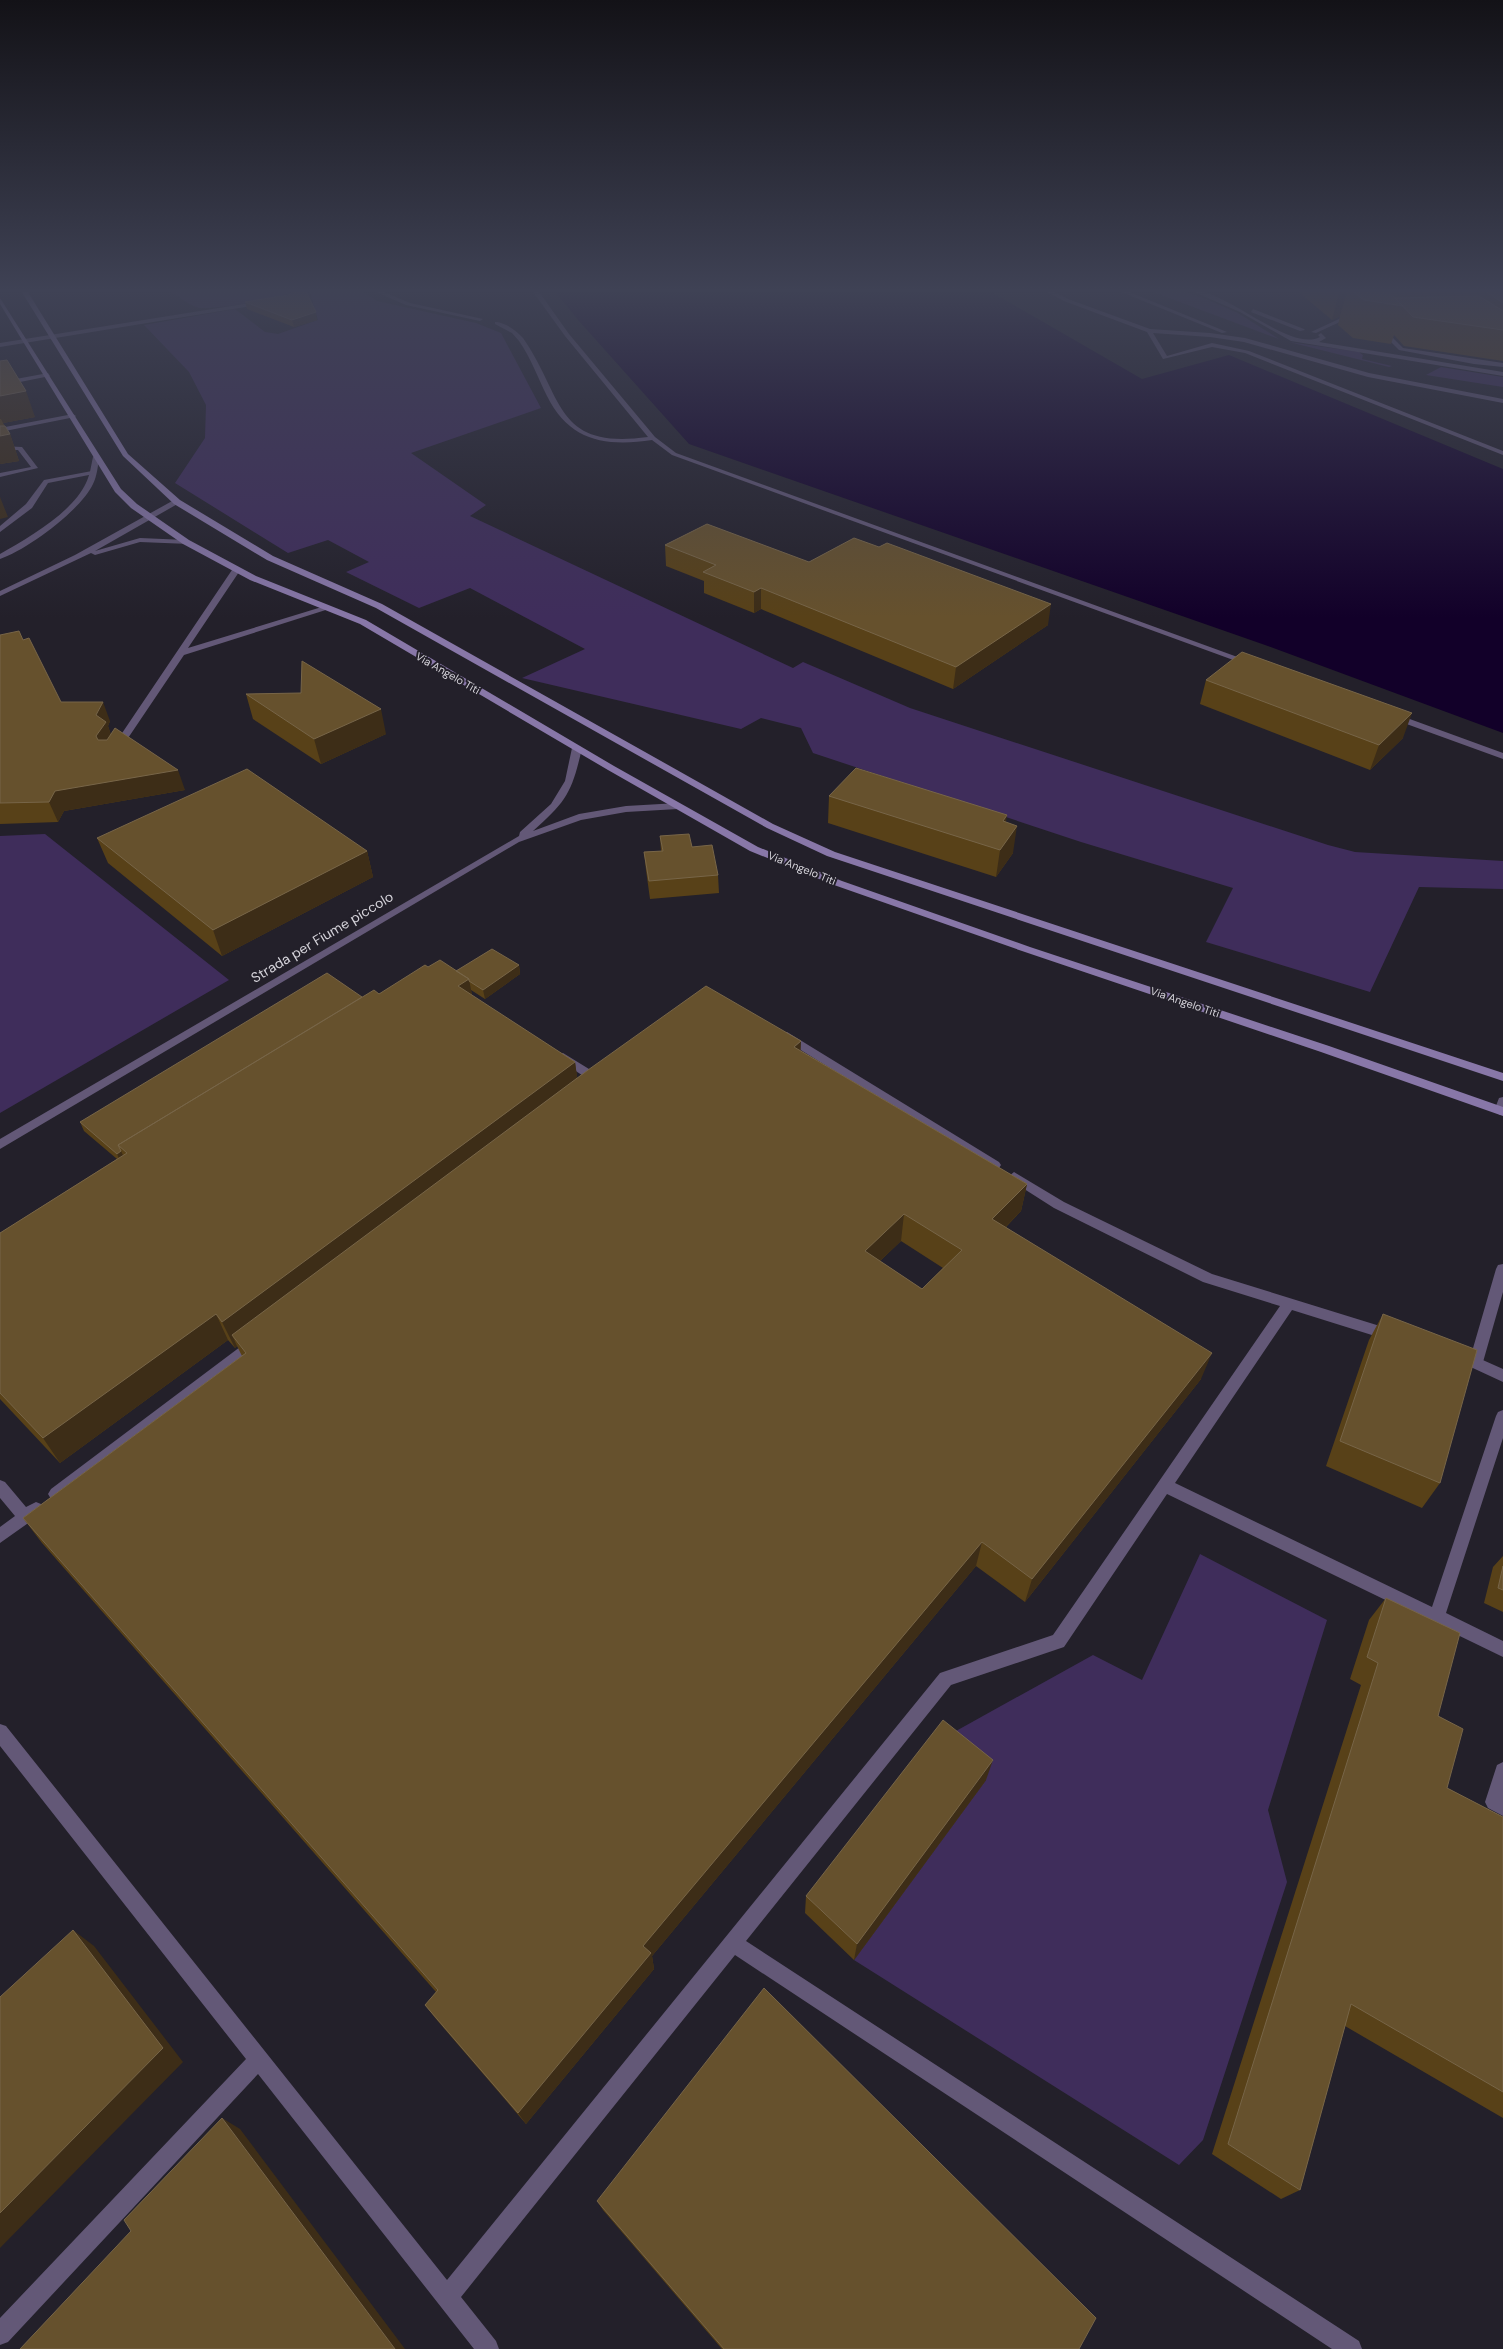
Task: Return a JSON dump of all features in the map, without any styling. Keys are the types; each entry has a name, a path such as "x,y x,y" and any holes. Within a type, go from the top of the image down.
{"main road":[{"name":"Via Angelo Titi","path":"62,399 96,457 118,490 134,506 186,542 253,578 363,622 577,748 754,849 838,883 1502,1108"},
{"name":"Via Angelo Titi","path":"90,399 125,455 177,502 270,558 379,606 770,826 831,854 1503,1077"}],"street":[{"path":"553,399 559,411 571,425 592,436 610,441 626,442 653,438"},
{"path":"621,399 653,438 674,454 1254,665"},
{"path":"1368,399 1503,452"},
{"path":"1491,399 1503,401"},
{"path":"0,430 73,416"},
{"path":"0,448 20,448 35,468 0,474"},
{"path":"0,557 47,528 67,511 89,487 96,457"},
{"path":"0,530 28,506 46,481 92,473"},
{"path":"0,594 78,557 177,502"},
{"path":"78,557 140,540 186,542"},
{"path":"110,758 237,570"},
{"path":"181,652 328,608"},
{"path":"1383,712 1503,756"},
{"path":"516,840 555,806 570,781 577,748"},
{"name":"Strada per Fiume piccolo","path":"0,1145 516,840 579,817 626,809 678,806"},
{"path":"779,1031 1059,1205 1208,1278 1401,1338"},
{"path":"552,1050 600,1082"},
{"path":"1476,1362 1503,1268"},
{"path":"447,2297 946,1679 1058,1641 1289,1303"},
{"path":"0,1536 261,1338"},
{"path":"1457,1356 1476,1362 1503,1376"},
{"path":"1437,1617 1503,1416"},
{"path":"1164,1485 1503,1649"},
{"path":"0,1487 25,1517"},
{"path":"0,1732 488,2349"},
{"path":"1503,1771 1494,1802 1503,1807"},
{"path":"734,1942 1351,2349"},
{"path":"0,2334 259,2059"}],"shaded area":[{"path":"203,399 536,399 541,408 411,453 486,505 470,516 793,668 803,662 910,708 1328,845 1355,852 1503,861 1503,889 1419,887 1370,992 1206,942 1233,888 1081,842 813,753 801,728 761,718 741,729 522,678 585,649 470,588 419,608 346,572 369,562 328,540 288,553 175,483 205,438 206,405"},
{"path":"648,399 1334,399 1503,469 1503,733 1265,645 689,444"},
{"path":"45,834 229,980 0,1113 0,836"},
{"path":"1200,1554 1327,1620 1268,1810 1287,1882 1203,2140 1179,2165 854,1960 986,1780 938,1741 1093,1655 1142,1680"}],"building":[{"path":"0,426 5,426 10,434 0,436"},
{"path":"707,524 809,562 854,538 879,547 887,543 1051,604 956,667 761,588 754,592 703,572 716,565 665,545"},
{"path":"19,631 23,640 29,638 61,702 103,702 96,715 106,722 96,736 98,740 107,740 115,728 178,770 55,791 49,802 0,803 0,635"},
{"path":"1242,652 1412,713 1379,745 1206,680"},
{"path":"302,661 381,709 314,739 246,694 301,693"},
{"path":"856,768 1007,815 1003,821 1017,826 1000,850 829,796"},
{"path":"247,769 367,851 213,930 97,838"},
{"path":"689,834 692,847 712,845 718,875 649,881 644,852 663,851 660,836"},
{"path":"492,949 519,965 483,990 456,971"},
{"path":"440,960 469,979 458,986 575,1062 222,1322 216,1314 43,1438 0,1393 0,1233 127,1153 118,1145 374,990 379,994 425,965 428,967"},
{"path":"327,973 362,997 118,1145 121,1151 117,1154 80,1122"},
{"path":"706,986 801,1041 794,1047 1027,1184 992,1219 1212,1353 1032,1579 982,1542 643,1946 651,1953 518,2113 425,2005 438,1990 23,1518 246,1353 232,1335 588,1070","holes":["904,1214 962,1250 922,1289 865,1251"]},
{"path":"1383,1314 1477,1350 1440,1483 1340,1441"},
{"path":"1503,1566 1503,1590 1498,1588"},
{"path":"1386,1598 1460,1633 1438,1716 1463,1729 1447,1788 1503,1817 1503,2092 1351,2004 1300,2190 1228,2144 1378,1663 1367,1657"},
{"path":"943,1720 993,1760 857,1944 806,1896"},
{"path":"73,1930 163,2048 0,2213 0,1997"},
{"path":"764,1988 1096,2318 1079,2349 724,2349 597,2201"},
{"path":"222,2118 395,2349 20,2349 131,2231 124,2220"}]}
